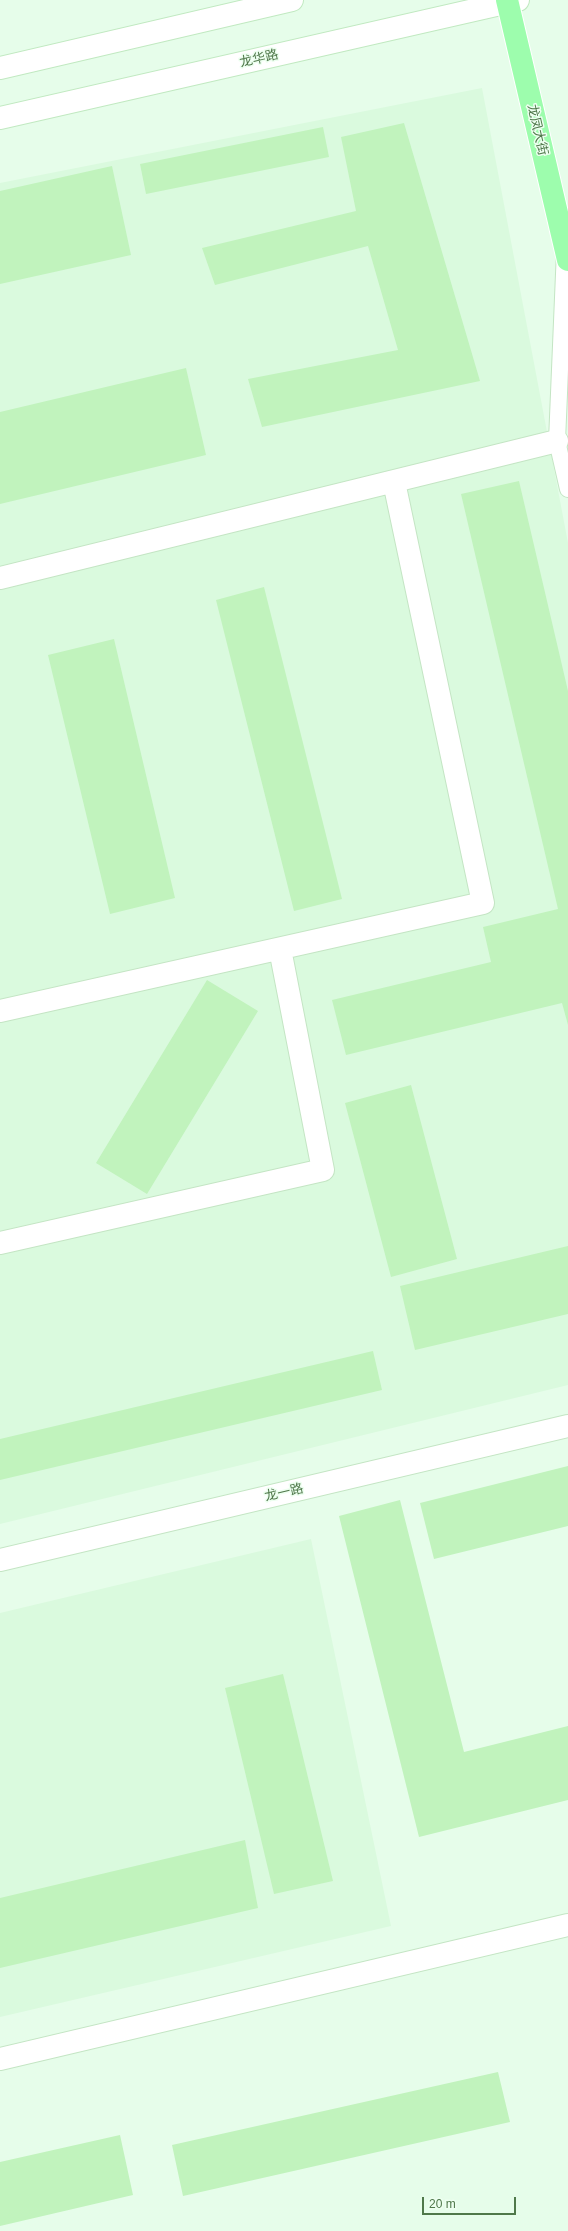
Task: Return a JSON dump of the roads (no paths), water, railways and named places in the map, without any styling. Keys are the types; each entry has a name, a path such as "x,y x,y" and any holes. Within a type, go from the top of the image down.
{"main road":[{"name":"龙凤大街","path":"510,1 567,255"}],"street":[{"path":"0,68 292,0"},
{"name":"龙华路","path":"0,118 510,1"},
{"path":"0,578 557,441"},
{"path":"0,1011 483,903 394,482"},
{"path":"0,1243 322,1170 280,949"},
{"name":"龙一路","path":"0,1560 568,1426"},
{"path":"0,2060 568,1925"}],"lane":[{"path":"567,255 557,441 568,489"}]}
